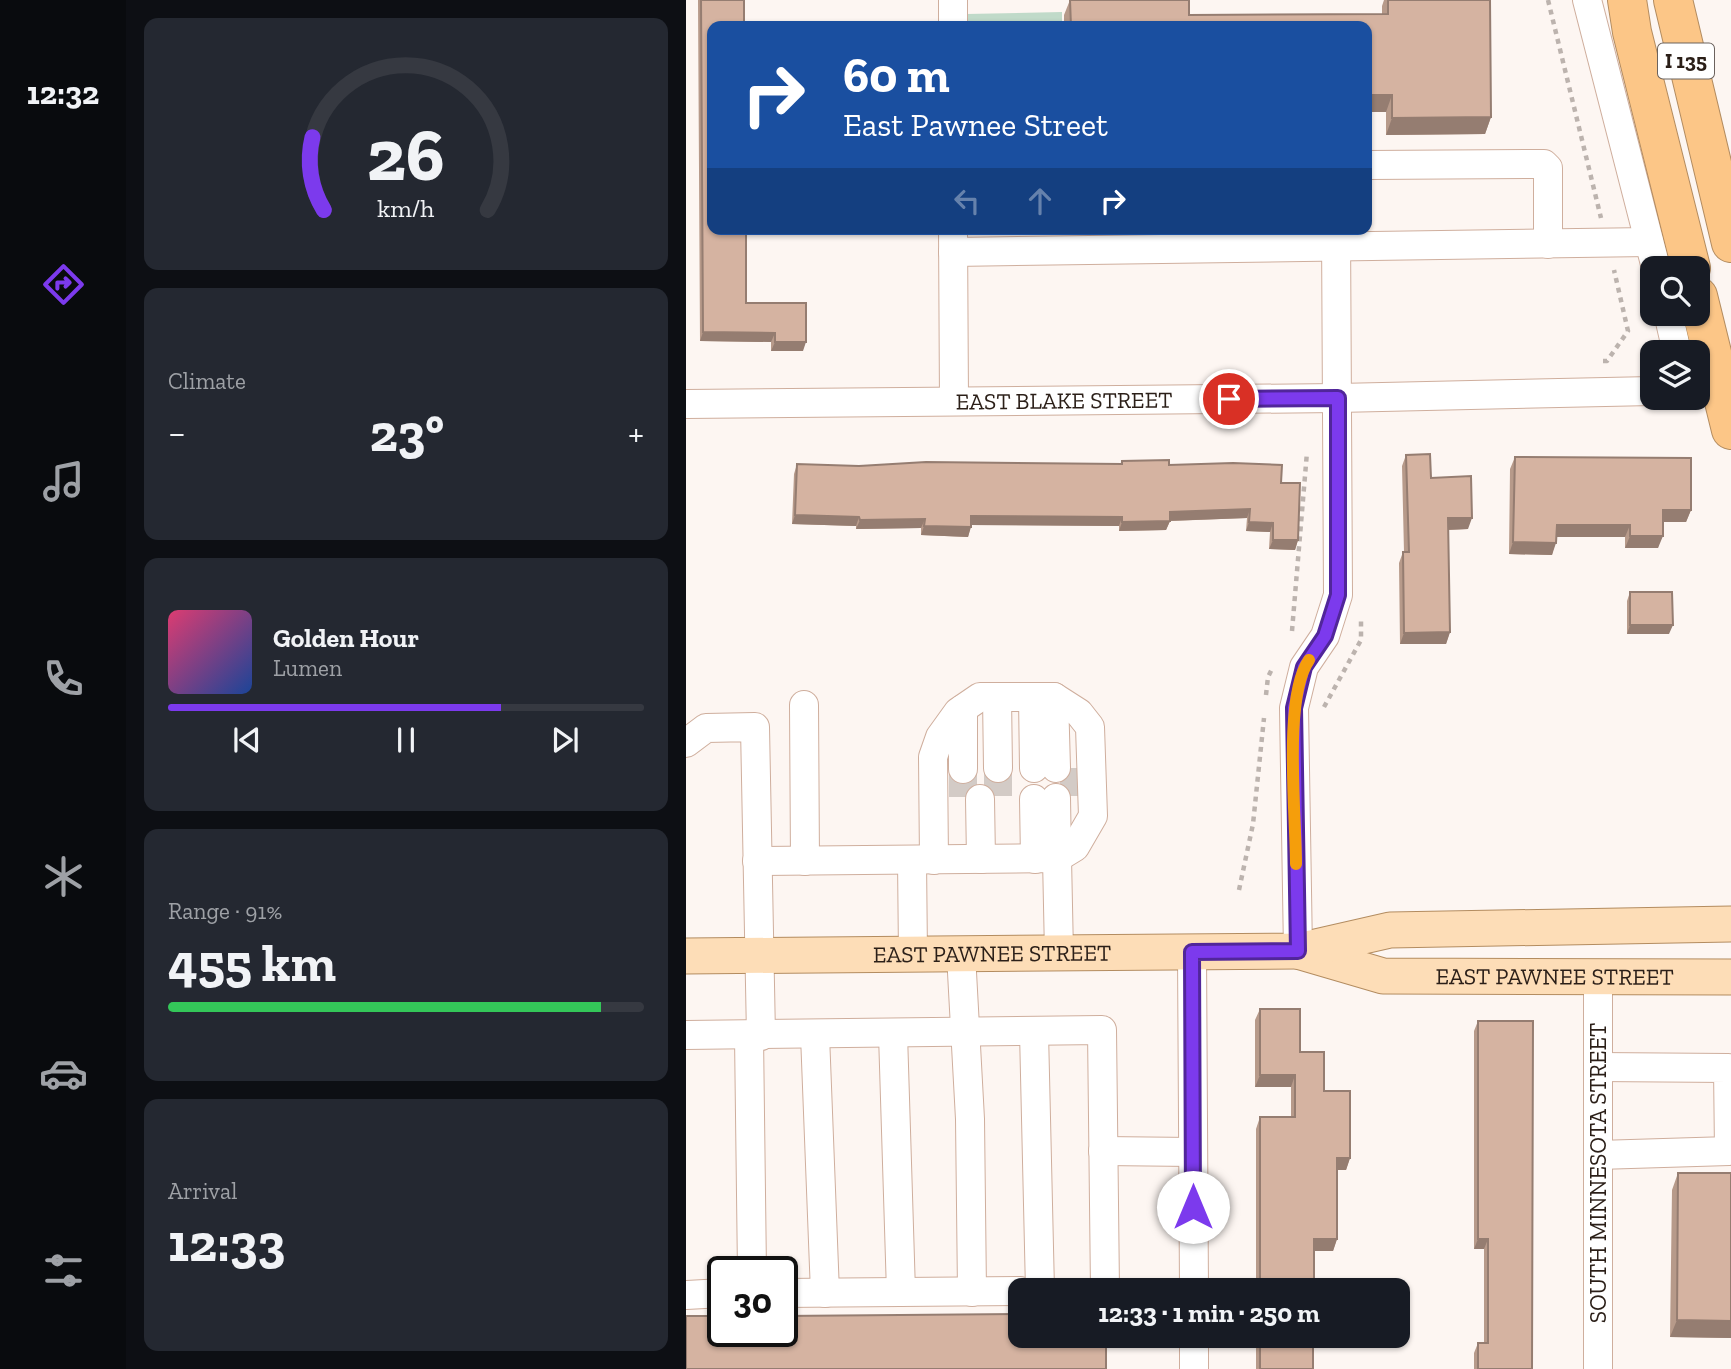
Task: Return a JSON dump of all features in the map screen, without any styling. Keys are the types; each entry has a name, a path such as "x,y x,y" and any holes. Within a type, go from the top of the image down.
{"highway":[{"path":"1627,0 1632,32 1687,256"},
{"name":"I 135","path":"1672,0 1731,243"},
{"path":"1705,326 1731,430"}],"main road":[{"name":"EAST PAWNEE STREET","path":"686,957 1298,951 1390,930 1731,924"},
{"name":"EAST PAWNEE STREET","path":"1298,951 1383,976 1731,976"}],"street":[{"path":"953,0 953,21"},
{"path":"954,401 953,241 1336,239 1548,244 1653,255 1587,0"},
{"path":"1372,164 1544,164 1548,168 1548,244"},
{"path":"1298,951 1294,708 1304,667 1325,636 1338,595 1336,239"},
{"name":"EAST BLAKE STREET","path":"686,404 1338,398 1640,391"},
{"path":"1054,701 1055,768 1054,701"},
{"path":"757,861 956,859 1056,854 1093,816 1090,727 1054,701 971,708 933,757 956,859"},
{"path":"804,705 805,861"},
{"path":"971,708 972,768 971,708"},
{"path":"686,743 706,728 755,727 759,956 755,1036 752,1256"},
{"path":"1055,798 1059,953"},
{"path":"913,955 956,859 972,799 956,859"},
{"path":"1192,952 1194,1278"},
{"path":"961,954 970,1119 972,1292"},
{"name":"SOUTH MINNESOTA STREET","path":"1598,977 1598,1369"},
{"path":"686,1035 1101,1030 1105,1278"},
{"path":"1034,1032 1040,1278"},
{"path":"893,1034 901,1292"},
{"path":"816,1035 825,1293"},
{"path":"1598,1067 1728,1068 1729,1151 1598,1155"},
{"path":"1103,1151 1193,1152"},
{"path":"798,1293 1008,1291"},
{"path":"686,1295 707,1294"},
{"path":"1194,1348 1194,1369"}],"green space":[{"path":"1062,12 1062,21 966,21 966,14"}],"building":[{"path":"701,0 744,0 744,21 707,21 707,235 746,235 746,303 806,303 806,342 775,342 775,333 703,332"},
{"path":"1070,0 1189,0 1189,15 1388,14 1388,0 1490,0 1491,117 1392,118 1392,95 1372,95 1372,21 1071,21"},
{"path":"1430,454 1431,478 1471,476 1472,518 1448,518 1450,632 1404,633 1403,552 1409,552 1406,455"},
{"path":"1515,457 1691,458 1691,510 1663,510 1663,536 1630,536 1630,525 1557,525 1556,543 1513,542"},
{"path":"1169,460 1169,465 1282,465 1281,483 1300,483 1298,540 1273,540 1273,523 1249,522 1250,509 1170,512 1170,521 1122,522 1122,517 971,516 971,527 924,526 925,519 860,520 859,517 795,515 797,464 1122,464 1122,461"},
{"path":"1630,592 1672,592 1673,625 1630,625"},
{"path":"1260,1009 1300,1009 1300,1052 1324,1052 1324,1091 1350,1091 1350,1158 1337,1158 1337,1239 1314,1239 1314,1278 1260,1278 1260,1117 1295,1117 1295,1075 1260,1075"},
{"path":"1478,1021 1533,1021 1532,1369 1478,1369 1478,1343 1488,1343 1488,1239 1478,1239"},
{"path":"1678,1173 1731,1173 1731,1321 1677,1320"},
{"path":"1008,1314 1008,1348 1106,1348 1106,1369 686,1369 686,1316 707,1316 707,1347 798,1347 798,1316"},
{"path":"1260,1348 1313,1348 1313,1369 1260,1369"}],"tunnel":[{"path":"998,768 998,799"},
{"path":"1074,768 1074,798"},
{"path":"963,769 963,800"}],"slow traffic":[{"path":"1296,864 1294,708 1304,667 1309,660"}],"route":[{"path":"1193,1207 1192,952 1298,951 1294,708 1304,667 1325,636 1338,595 1338,398 1229,399"}]}
